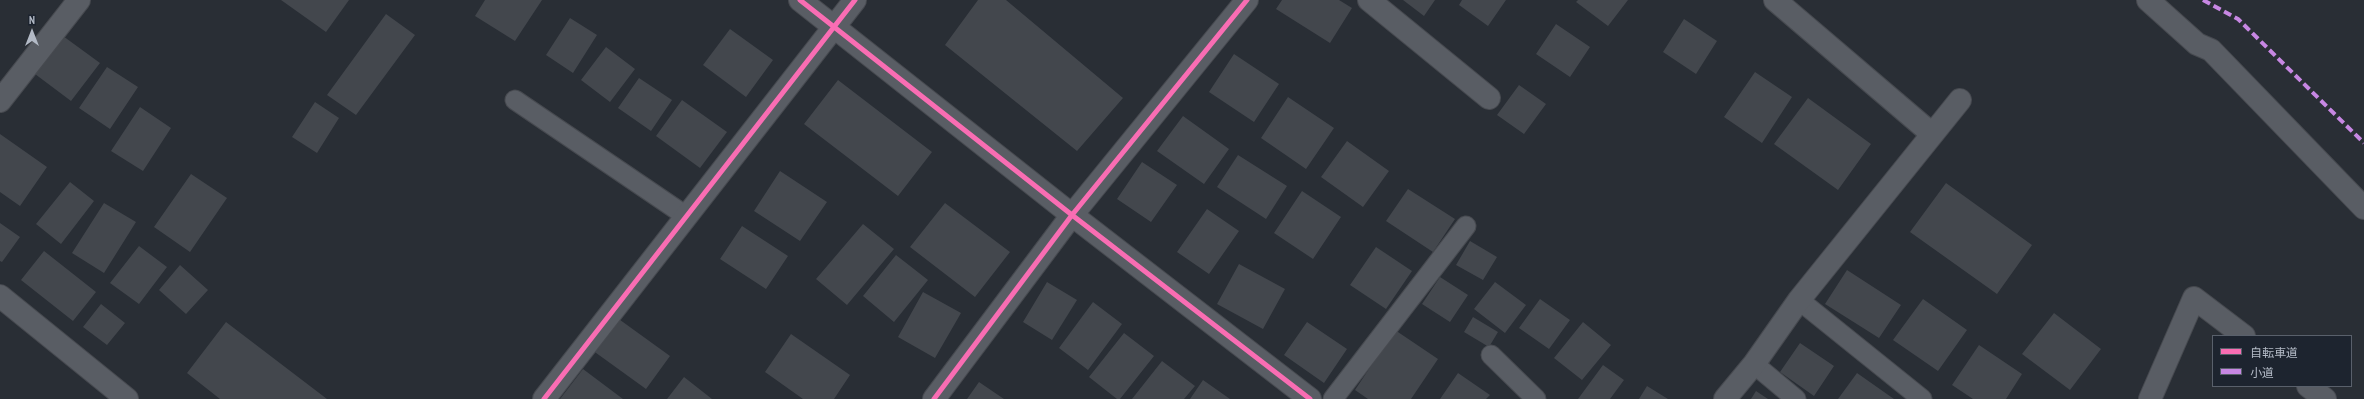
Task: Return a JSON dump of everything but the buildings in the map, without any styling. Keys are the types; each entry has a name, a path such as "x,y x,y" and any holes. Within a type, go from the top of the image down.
{"street":[{"path":"0,101 80,0"},
{"path":"800,0 1072,215 1310,399"},
{"path":"544,399 855,0"},
{"path":"934,399 1072,215 1246,0"},
{"path":"1368,0 1489,98"},
{"path":"1775,0 1932,134"},
{"path":"2148,0 2197,44 2211,50 2364,208"},
{"path":"1725,399 1754,364 1799,300 1960,100"},
{"path":"0,296 127,399"},
{"path":"2150,399 2194,298 2243,335"},
{"path":"2309,387 2325,399"}],"lane":[{"path":"515,100 686,216"},
{"path":"1333,399 1466,226"},
{"path":"1799,300 1922,399"},
{"path":"1491,355 1536,399"},
{"path":"1754,364 1796,399"}],"marked path":[{"path":"2203,0 2238,19 2364,143"}],"cycle path":[{"path":"800,0 1072,215 1310,399"},
{"path":"544,399 855,0"},
{"path":"934,399 1072,215 1247,0"}]}
